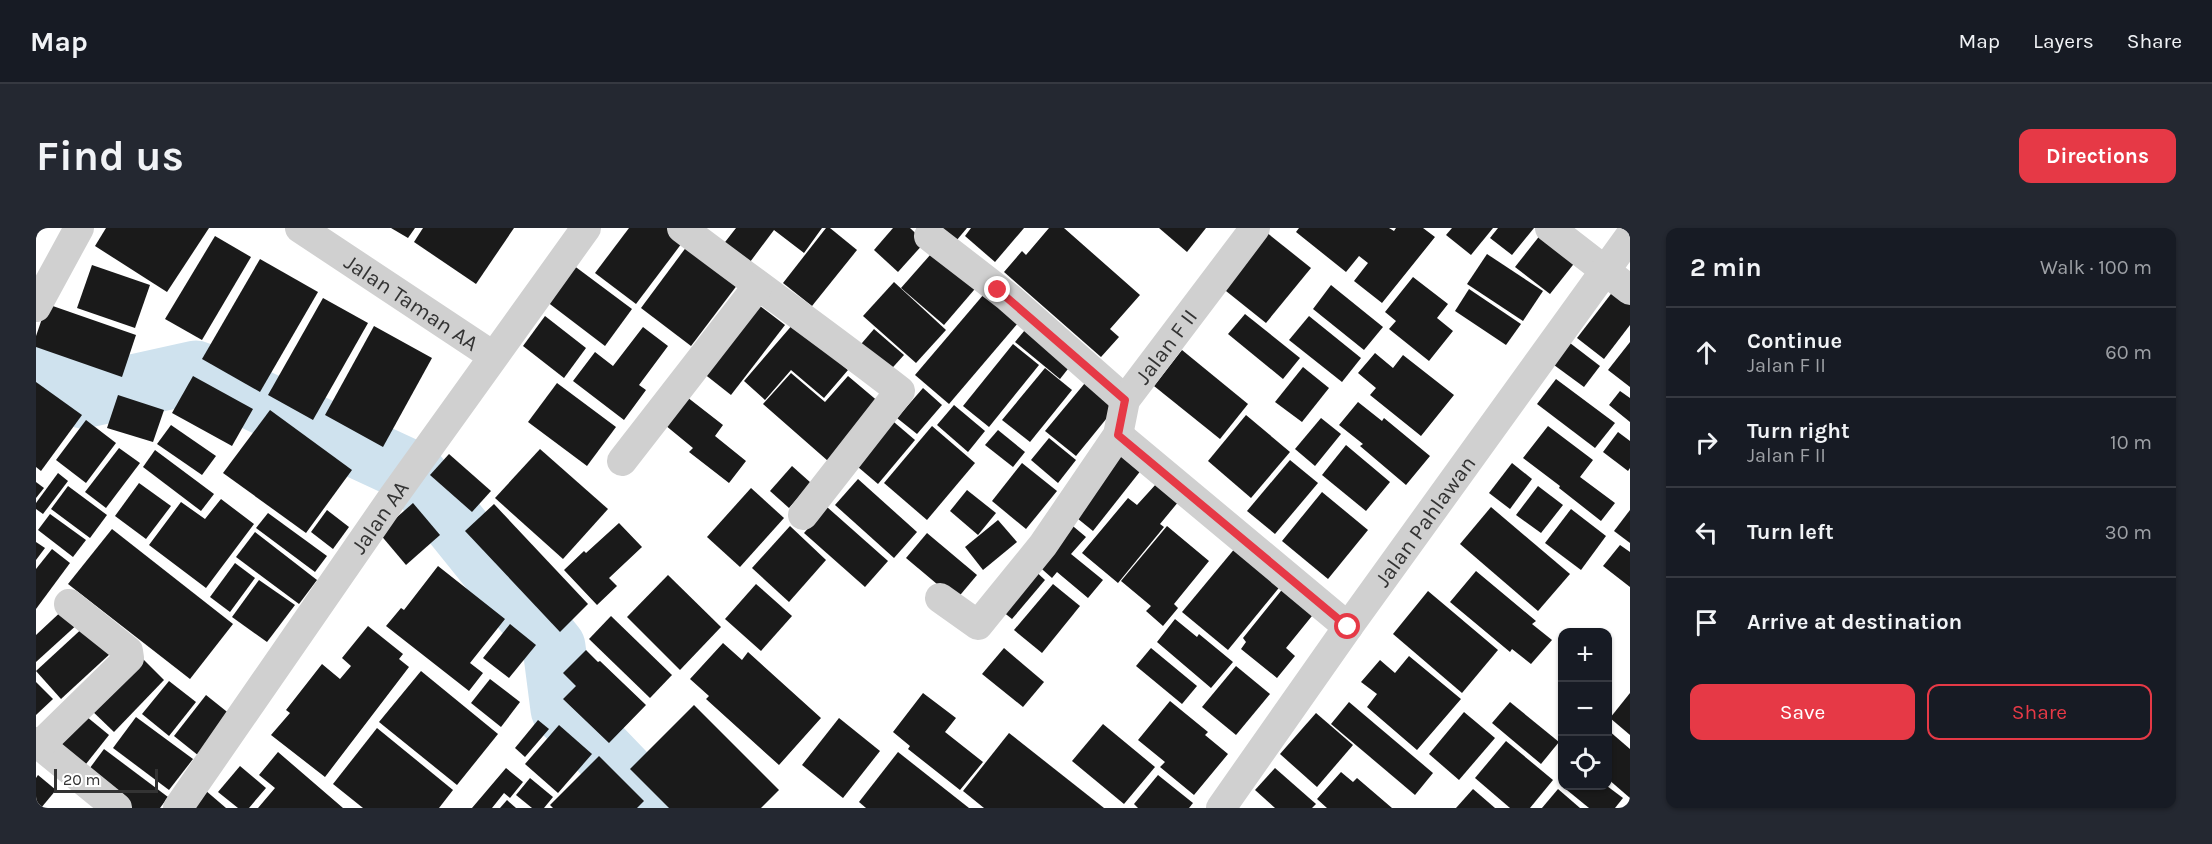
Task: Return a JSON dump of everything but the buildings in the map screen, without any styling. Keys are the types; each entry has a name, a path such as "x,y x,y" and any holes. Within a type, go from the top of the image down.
{"street":[{"path":"36,308 79,228"},
{"name":"Jalan Taman AA","path":"300,228 493,356"},
{"name":"Jalan AA","path":"178,808 393,496 586,228"},
{"path":"682,228 758,286 815,325 900,391 803,515"},
{"name":"Jalan F II","path":"1118,435 1125,400 1255,228"},
{"path":"1550,228 1630,290"},
{"path":"929,236 1008,297 1125,400"},
{"name":"Jalan Pahlawan","path":"1221,808 1348,627 1630,236"},
{"path":"622,461 758,286"},
{"path":"940,598 978,624 1043,545 1118,435 1348,627"},
{"path":"69,604 128,651 129,658 38,744 117,808"}],"waterway":[{"path":"36,372 83,397 196,372 414,473 554,647 562,709 657,808"}],"route":[{"path":"998,290 1125,400 1118,435 1348,627"}]}
